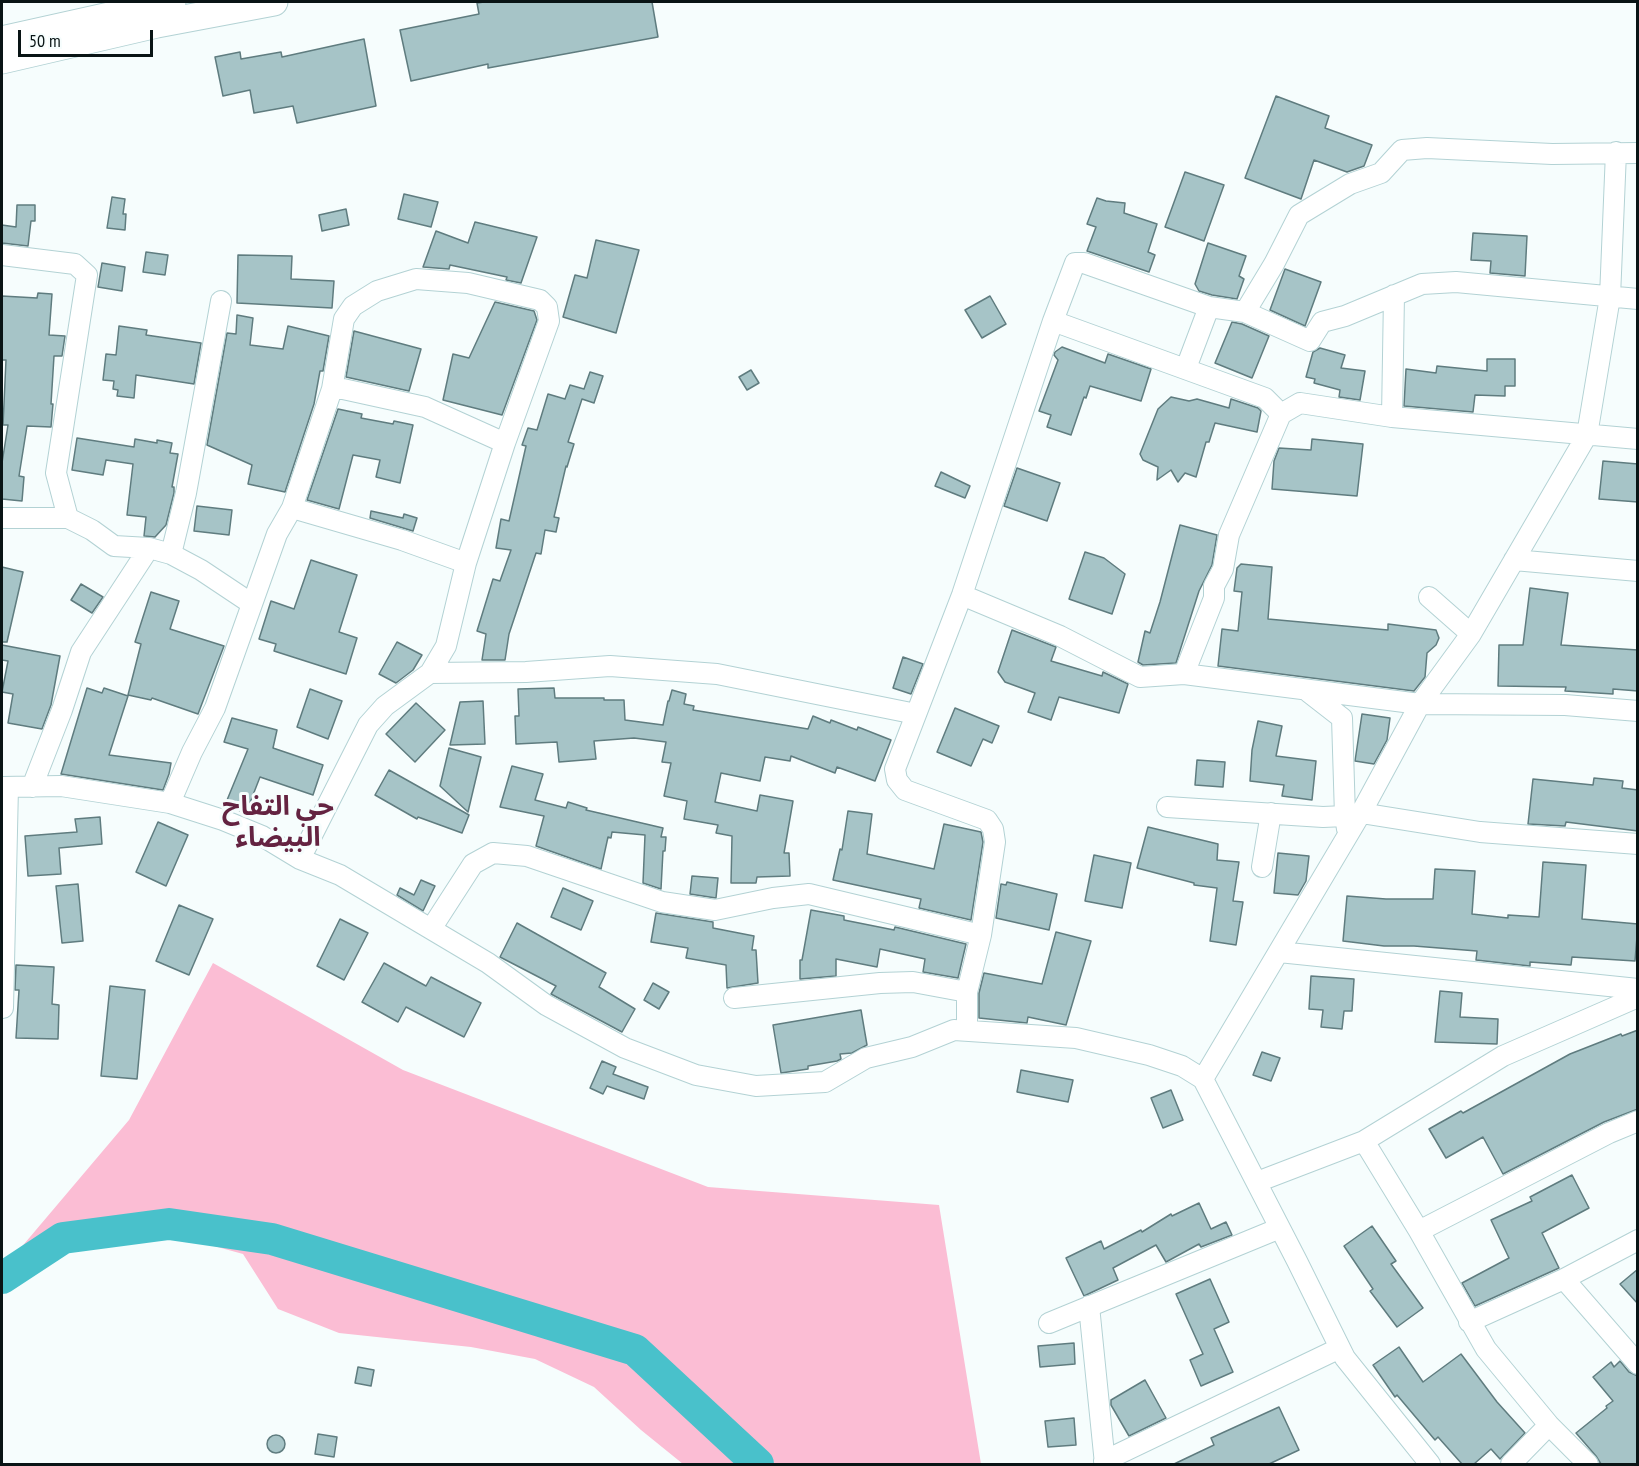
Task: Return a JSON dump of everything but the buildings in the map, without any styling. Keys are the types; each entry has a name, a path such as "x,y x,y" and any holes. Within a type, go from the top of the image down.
{"main road":[{"path":"2,40 172,2"},
{"path":"2,60 157,24 274,2"}],"street":[{"path":"1245,312 1274,264 1299,215 1350,184 1381,173 1402,150 1427,148 1552,154 1638,153"},
{"path":"1203,1079 1279,952 1420,704 1471,634 1587,435 1610,297 1616,153"},
{"path":"2,255 75,264 87,275 56,473 68,518"},
{"path":"967,1031 967,992 981,935 995,842 993,829 987,820 905,790 897,780 895,770 962,596 1053,321 1075,263 1084,263 1209,307 1245,312 1310,341 1322,322 1345,316 1422,285 1456,282 1638,299"},
{"path":"170,803 192,752 215,708 277,534 292,508 332,389 344,319 353,306 376,291 416,279 468,283 540,300 548,307 549,321 505,443 466,563 446,646 430,674 385,706 368,725 300,859"},
{"path":"1392,417 1394,295"},
{"path":"171,554 186,493 221,301"},
{"path":"1186,368 1209,307"},
{"path":"1053,321 1265,398 1281,414"},
{"path":"332,389 344,389 425,407 505,443"},
{"path":"1184,674 1214,598 1214,586 1223,569 1229,535 1281,414 1300,403 1392,417 1638,439"},
{"path":"292,508 402,540 466,563"},
{"path":"2,518 68,518 92,530 114,546 149,548 171,554 201,570 252,604"},
{"path":"32,787 62,711 81,652 149,548"},
{"path":"1514,560 1638,571"},
{"path":"962,596 1060,636 1140,677 1184,674 1420,704 1566,705 1638,711"},
{"path":"1429,597 1471,634"},
{"path":"430,674 526,672 610,666 717,674 916,714"},
{"path":"1305,689 1342,718 1352,821"},
{"path":"3,1008 5,787 61,786 170,803 223,820 262,836 300,859 340,875 431,929 488,963 546,1005 625,1048 696,1075 756,1086 825,1082 866,1058 912,1047 954,1030 1076,1038 1149,1055 1182,1066 1203,1079 1345,1358 1423,1463"},
{"path":"1167,807 1323,817 1638,844"},
{"path":"1262,867 1271,813"},
{"path":"431,929 473,864 493,853 527,856 662,902 715,910 773,898 809,894 981,935"},
{"path":"1279,952 1638,989"},
{"path":"734,998 891,982 913,982 967,992"},
{"path":"1257,1182 1364,1141 1503,1056 1638,997"},
{"path":"1419,1231 1609,1133 1638,1121"},
{"path":"1364,1141 1419,1231 1486,1349 1550,1425 1588,1464"},
{"path":"1049,1323 1280,1228"},
{"path":"1469,1322 1564,1279 1638,1240"},
{"path":"1564,1279 1638,1364"},
{"path":"1089,1306 1105,1463 1340,1348"},
{"path":"1511,1464 1550,1425"}],"shaded area":[{"path":"213,963 403,1070 708,1187 939,1205 981,1464 683,1464 594,1387 535,1359 471,1347 339,1333 278,1309 243,1254 181,1237 118,1238 8,1263 129,1120"}],"waterway":[{"path":"2,1278 63,1238 169,1224 272,1239 635,1350 758,1464"}],"district":[{"name":"حي التفاح البيضاء","path":"278,822"}]}
